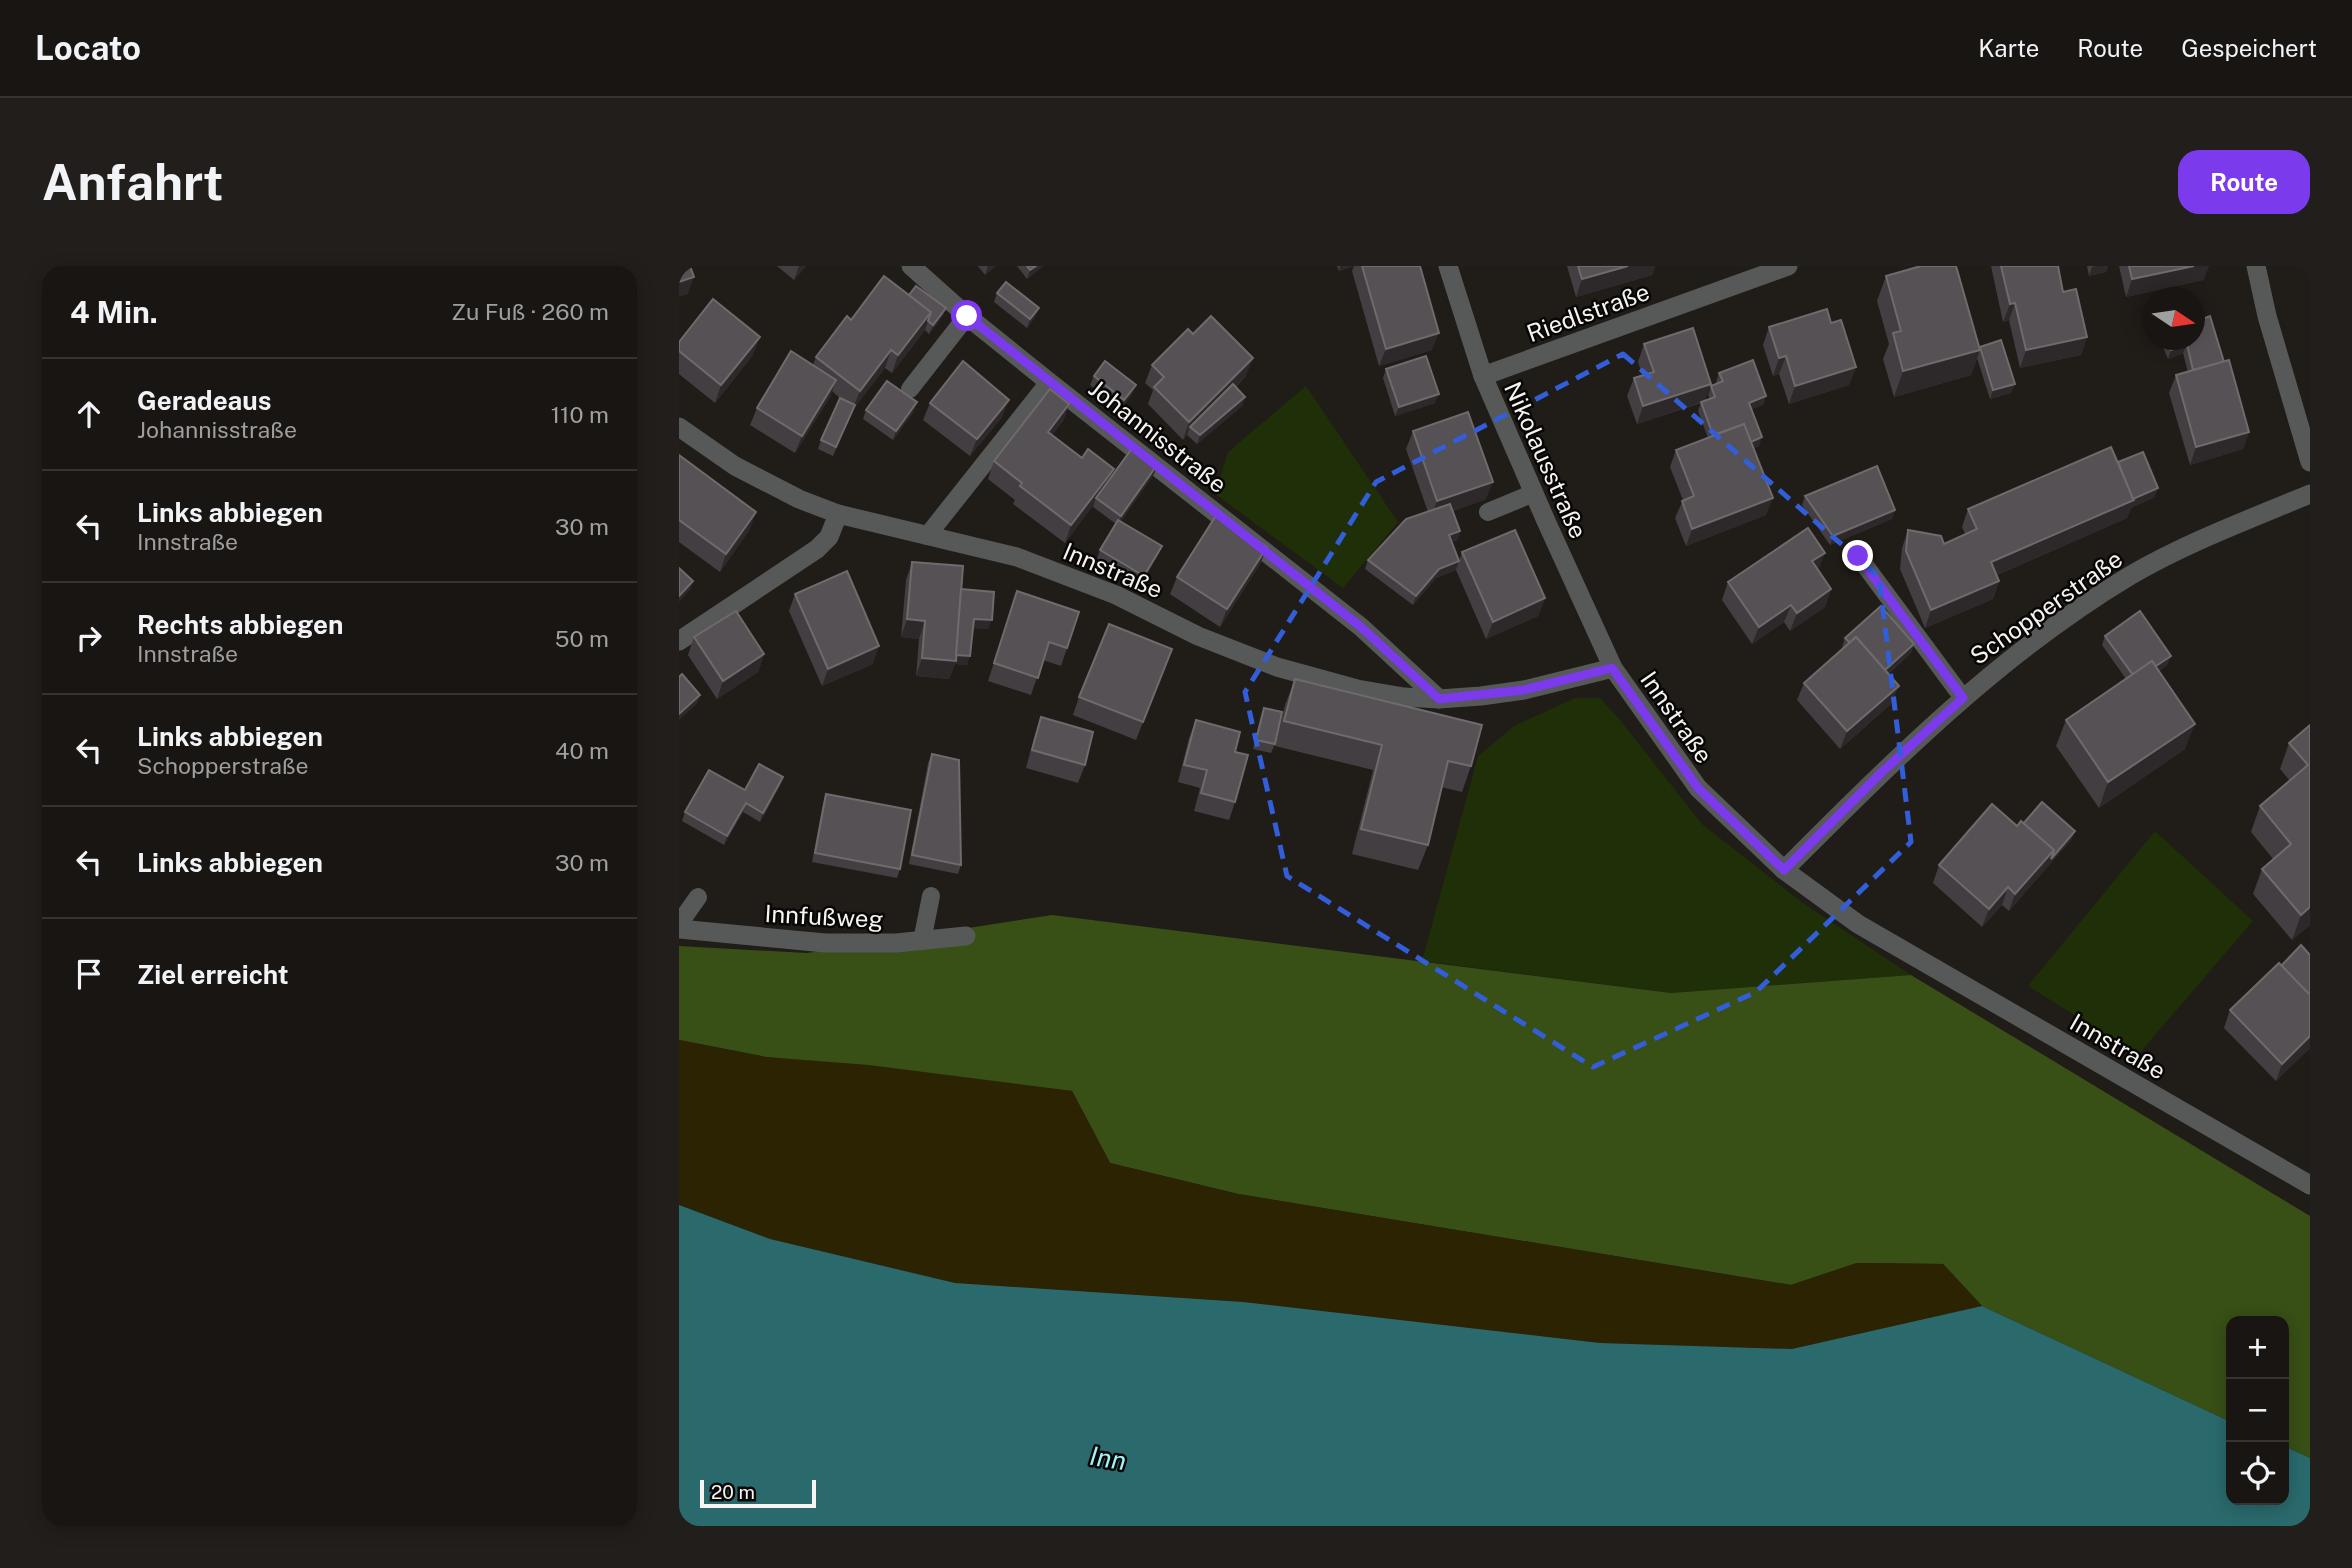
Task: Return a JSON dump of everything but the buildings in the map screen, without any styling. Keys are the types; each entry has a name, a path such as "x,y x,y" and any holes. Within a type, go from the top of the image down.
{"street":[{"name":"Johannisstraße","path":"911,266 967,316 1049,382 1361,627 1439,699"},
{"name":"Nikolausstraße","path":"1448,266 1483,376 1612,668"},
{"name":"Riedlstraße","path":"1483,376 1788,266"},
{"path":"2256,266 2267,316 2310,462"},
{"name":"Innstraße","path":"679,427 735,466 799,499 838,514 1017,557 1116,595 1198,636 1277,667 1357,689 1403,697 1439,699 1524,690 1612,668 1698,788 1784,870 1859,924 2310,1185"},
{"name":"Schopperstraße","path":"1784,870 1882,772 1986,677 2067,618 2131,576 2177,551 2310,494"},
{"path":"679,641 817,549 829,537 838,514"},
{"name":"Innfußweg","path":"679,929 825,943 896,943 966,936"}],"lane":[{"path":"910,389 967,316"},
{"path":"927,536 1049,382"},
{"path":"1488,512 1534,494"},
{"path":"1858,556 1963,698"},
{"path":"922,941 932,896"},
{"path":"679,924 698,897"}],"highlighted area":[{"path":"1623,354 1879,577 1911,842 1756,992 1593,1067 1287,876 1245,692 1376,482"}],"green space":[{"path":"1306,386 1398,522 1343,588 1215,494 1228,452"},
{"path":"1575,698 1600,698 1702,824 1803,903 1911,975 1671,993 1422,961 1478,756 1514,726"},
{"path":"2155,831 2253,921 2138,1055 2028,986"},
{"path":"1052,915 1671,993 1911,975 2310,1216 2310,1458 2289,1448 2289,1316 2226,1316 2226,1420 1982,1306 1943,1264 1857,1263 1791,1285 1238,1194 1110,1163 1072,1091 766,1057 679,1040 679,946 807,953"}],"sand":[{"path":"679,1040 766,1057 869,1065 1072,1091 1110,1163 1238,1194 1791,1285 1857,1263 1943,1264 1982,1306 1792,1349 1600,1343 1243,1302 955,1283 770,1239 679,1205"}],"water":[{"name":"Inn","path":"679,1205 770,1239 955,1283 1243,1302 1600,1343 1792,1349 1982,1306 2226,1420 2226,1505 2289,1505 2289,1448 2310,1458 2310,1526 679,1526"}],"route":[{"path":"967,316 1361,627 1439,699 1524,690 1612,668 1698,788 1784,870 1882,772 1963,698 1858,556"}]}
